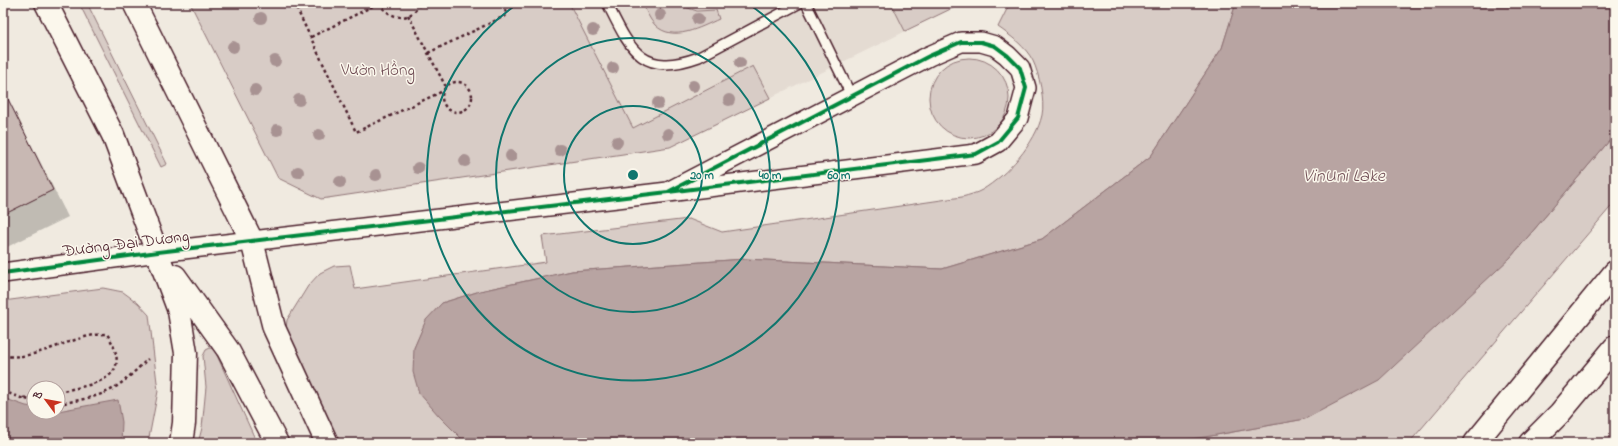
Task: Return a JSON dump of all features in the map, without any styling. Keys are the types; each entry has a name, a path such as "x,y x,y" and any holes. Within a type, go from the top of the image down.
{"main road":[{"path":"46,3 114,135 180,311 186,353 184,423 181,443"},
{"path":"134,3 252,241 274,328 327,443"},
{"path":"158,252 228,350 277,443"},
{"path":"1475,443 1615,272"},
{"path":"1530,443 1560,413 1615,347"}],"street":[{"name":"Đường Đại Dương","path":"3,273 158,252 668,192 976,154 998,142 1018,118 1026,88 1020,68 995,46 981,42 961,42 930,56 668,192"}],"lane":[{"path":"607,3 626,40 640,58 663,65 682,63 699,57 800,3"},
{"path":"806,3 852,97"}],"path":[{"path":"294,3 356,132 443,91 446,87 455,82 465,84 471,92 471,103 460,112 447,109 442,100 443,91"},
{"path":"311,37 379,3 388,14 402,17 415,11 420,3"},
{"path":"428,53 507,14 502,3"},
{"path":"408,15 446,87"},
{"path":"3,356 8,357 32,354 95,334 107,334 114,345 118,358 116,369 110,376 89,385 66,390"},
{"path":"66,403 83,400 110,390 131,376 148,359"},
{"path":"3,391 26,399"},
{"path":"21,398 26,397"}],"shaded area":[{"path":"190,3 963,3 670,147 321,199 278,178"}],"green space":[{"path":"79,3 87,3 167,164 161,167"},
{"name":"Vườn Hồng","path":"190,3 569,3 633,128 753,66 770,98 670,147 321,199 278,178"},
{"path":"642,3 673,3 697,11 716,10 719,19 687,32 670,33 655,25"},
{"path":"891,3 963,3 905,31"},
{"path":"1010,3 1236,3 1222,48 1151,156 1042,239 942,269 745,259 572,271 480,291 442,303 426,321 414,348 466,443 337,443 286,329 287,320 308,286 320,273 334,266 350,265 355,289 546,262 542,236 689,219 722,232 962,197 978,192 992,184 1019,157 1034,136 1042,115 1043,102 1041,87 1033,61 1022,46 998,27"},
{"path":"969,58 984,61 997,70 1006,83 1009,98 1006,113 997,126 984,135 969,138 954,135 941,126 932,113 929,98 932,83 941,70 954,61"},
{"path":"1615,134 1615,202 1409,443 1161,443 1205,437 1305,419 1510,258"},
{"path":"103,288 123,292 138,303 149,315 158,391 148,443 3,443 3,301"},
{"path":"210,348 214,349 257,443 198,443 202,428 206,387 203,356 206,350"}],"water":[{"name":"VinUni Lake","path":"1236,3 1615,3 1615,134 1510,258 1379,380 1305,419 1205,437 1161,443 466,443 419,393 413,372 414,348 426,320 442,303 480,291 572,271 745,259 942,269 1042,239 1151,156 1222,48"},
{"path":"3,398 26,406 26,420 66,420 66,410 118,400 122,422 121,443 3,443"}],"building":[{"path":"3,89 53,190 3,215"}],"cycle path":[{"path":"3,273 158,252 668,192 976,154 998,142 1018,118 1026,88 1020,68 995,46 981,42 961,42 929,56 668,192"}]}
